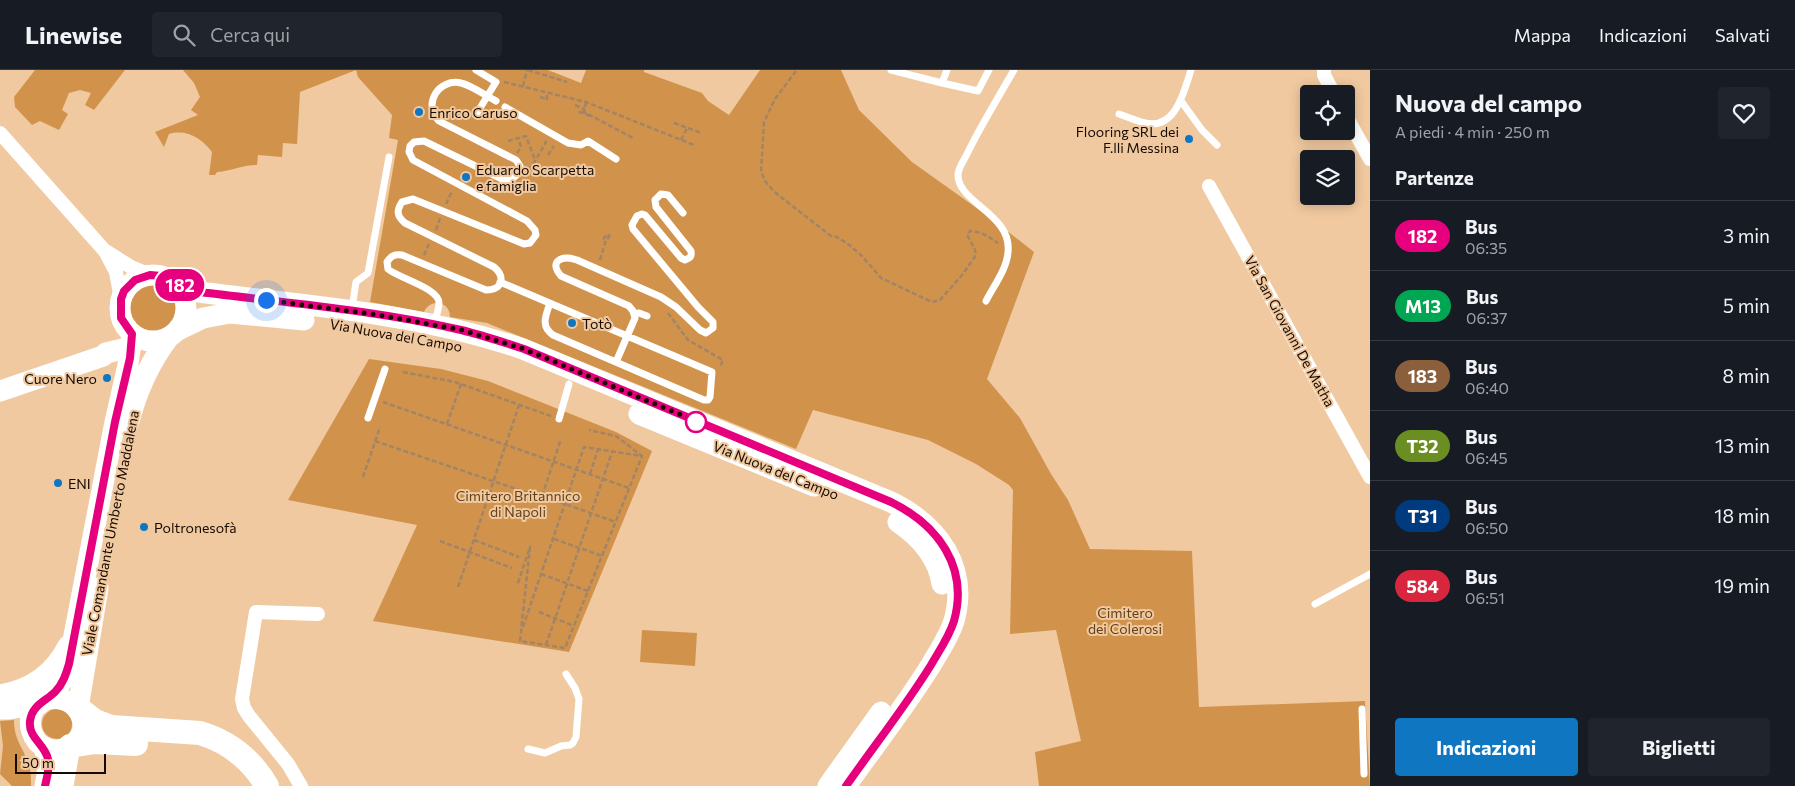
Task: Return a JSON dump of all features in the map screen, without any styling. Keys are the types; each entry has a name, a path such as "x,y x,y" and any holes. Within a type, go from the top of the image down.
{"highway":[{"path":"78,708 95,721 110,727 200,734 212,737 236,750 247,759 256,768 267,786"},
{"path":"70,746 95,742 191,746 211,751 230,763 250,786"}],"main road":[{"path":"0,391 103,356 106,353 130,349 139,338 149,341 160,341 174,334 183,322 186,312 186,301 175,283 161,276 150,275 135,280 124,291 121,299 121,318 130,349"},
{"name":"Via Nuova del Campo","path":"175,283 200,292 351,311 462,330 524,349 891,502 930,528 949,555 955,570 957,586 954,621 945,641 923,677 846,786"},
{"name":"Via Nuova del Campo","path":"174,334 203,318 230,313 364,327 459,344 509,360 885,515 897,522 919,538 936,562 941,574 941,615 937,626 911,669 828,786"},
{"path":"142,382 162,361 188,340 219,325 255,315"},
{"name":"Viale Comandante Umberto Maddalena","path":"63,786 70,746 80,736 82,729 83,722 78,708 119,469 134,401 159,351 174,334"},
{"name":"Viale Comandante Umberto Maddalena","path":"45,786 48,765 47,755 43,746 33,736 30,722 34,709 56,691 64,679 75,632 130,349"},
{"path":"0,695 23,690 46,675 62,656 75,632"},
{"path":"0,709 60,698 67,699 78,708"},
{"path":"43,746 57,750 70,746"}],"street":[{"path":"1324,70 1324,75 1329,85"},
{"path":"1355,132 1370,159"},
{"path":"0,133 104,250 116,272 121,299"},
{"name":"Via San Giovanni De Matha","path":"1209,186 1370,477"},
{"path":"104,250 131,267 150,275"},
{"path":"300,786 288,764 249,716 244,708 242,699 256,612 318,614"}],"lane":[{"path":"476,70 496,82 477,112"},
{"path":"891,70 978,91 989,70"},
{"path":"942,82 947,70"},
{"path":"986,301 1004,265 1008,249 1007,241 1000,223 965,192 959,183 958,173 972,144 1014,70"},
{"path":"1119,114 1146,124 1156,124 1170,116 1181,101 1191,70"},
{"path":"434,325 439,303 438,298 427,289 388,270 386,262 390,258 396,254 402,255 486,290 493,290 500,282 501,276 494,268 405,223 398,215 402,202 413,199 524,244 530,243 536,235 532,225 413,160 409,152 410,146 414,142 424,141 504,180 511,180 520,172 517,161 514,158 439,121 431,107 432,100 440,89 447,84 455,82 463,83 496,101"},
{"path":"1181,101 1202,130 1217,145"},
{"path":"505,107 568,143 581,145 588,141 616,159"},
{"path":"351,311 356,282 368,273 388,157"},
{"path":"616,362 635,318 634,314 629,306 560,276 556,269 560,259 564,257 577,260 661,296 676,306 700,330 706,333 712,328 713,322 698,307 632,225 637,216 642,214 685,260 691,255 691,251 656,207 655,200 661,194 668,196 684,213"},
{"path":"500,282 550,303 712,372 710,397 708,400 704,400 548,332 545,320 550,303"},
{"path":"634,314 639,313 647,316"},
{"path":"368,418 385,369"},
{"path":"559,419 568,384"},
{"path":"1315,604 1370,574"},
{"path":"528,749 545,753 561,746 570,745 576,739 579,699 575,688 566,674"},
{"path":"1362,709 1364,774"}],"path":[{"path":"523,86 527,70 567,82"},
{"path":"796,71 775,99 764,122 761,172 767,184 777,194 831,236 848,244 861,255 881,278 932,302 940,300 963,274 976,255 975,247 969,241 967,234 970,231 986,235 1008,249"},
{"path":"514,83 586,102 694,145"},
{"path":"540,97 547,100 548,94 546,92"},
{"path":"586,102 584,112 633,138"},
{"path":"575,105 584,109 581,113 590,116"},
{"path":"674,123 702,133"},
{"path":"681,140 687,128"},
{"path":"508,141 526,136 536,160"},
{"path":"514,158 521,146 518,138"},
{"path":"520,168 531,168 546,142 539,138"},
{"path":"597,268 606,240 610,236 608,234 603,239"},
{"path":"661,296 661,305 688,340 723,360 719,368"},
{"path":"403,372 461,384 559,419"},
{"path":"447,424 461,384"},
{"path":"375,399 630,488"},
{"path":"458,587 519,405"},
{"path":"363,477 380,427"},
{"path":"589,430 616,436 642,456"},
{"path":"542,496 561,439"},
{"path":"375,441 616,522"},
{"path":"521,630 584,447 642,456"},
{"path":"590,474 598,449"},
{"path":"546,645 612,452"},
{"path":"518,584 530,547 520,641 565,648 642,456"},
{"path":"553,539 602,556"},
{"path":"474,540 520,557"},
{"path":"440,541 512,568"},
{"path":"541,574 588,591"},
{"path":"539,612 574,626"}],"green space":[{"path":"35,70 125,70 94,110 85,105 91,93 80,90 69,93 62,110 68,114 59,130 40,121 32,125 15,107 14,97"},
{"path":"183,70 356,70 300,92 297,144 283,143 282,157 258,155 257,165 209,175 212,152 198,139 188,134 169,134 164,147 155,132 198,115 191,110 200,97 194,83"},
{"name":"Cimitero dei Colerosi","path":"356,70 548,70 581,83 586,70 644,70 644,72 702,93 708,101 729,115 760,70 841,70 859,110 912,162 992,219 1034,252 987,379 1020,418 1051,474 1068,500 1090,549 1192,551 1199,707 1365,701 1370,786 1039,786 1035,752 1081,741 1056,630 1010,634 1013,490 1009,485 976,464 928,440 813,410 796,449 487,323 450,317 447,308 439,303 431,305 424,312 370,302 398,140 389,138 392,115 358,77"},
{"path":"148,280 158,280 173,288 179,297 181,308 179,319 173,328 158,336 148,336 137,331 130,324 125,313 125,303 130,292 137,285"},
{"name":"Cimitero Britannico di Napoli","path":"369,359 441,369 488,381 616,432 652,451 569,652 373,621 417,525 288,500"},
{"path":"642,630 697,633 695,666 640,662"},
{"path":"57,709 68,713 72,724 68,735 57,739 46,735 42,724 46,713"},
{"path":"14,720 17,737 29,765 31,786 12,786 0,774 3,746 0,721"}],"bus line":[{"name":"182","path":"45,786 48,760 43,746 33,736 30,722 31,715 39,704 56,691 67,672 115,422 130,358 132,334 121,318 121,299 124,291 135,280 150,275 168,278 175,283 200,292 379,315 462,330 493,339 524,349 891,502 917,517 940,540 955,570 957,603 954,621 942,647 923,677 846,786"}],"place":[{"name":"Enrico Caruso","path":"419,112"},
{"name":"Flooring SRL dei F.lli Messina","path":"1189,139"},
{"name":"Eduardo Scarpetta e famiglia","path":"466,177"},
{"name":"Totò","path":"572,323"},
{"name":"Cuore Nero","path":"107,378"},
{"name":"ENI","path":"58,483"},
{"name":"Poltronesofà","path":"144,527"}],"route":[{"path":"266,300 379,315 462,330 524,349 698,422 696,422"}]}
